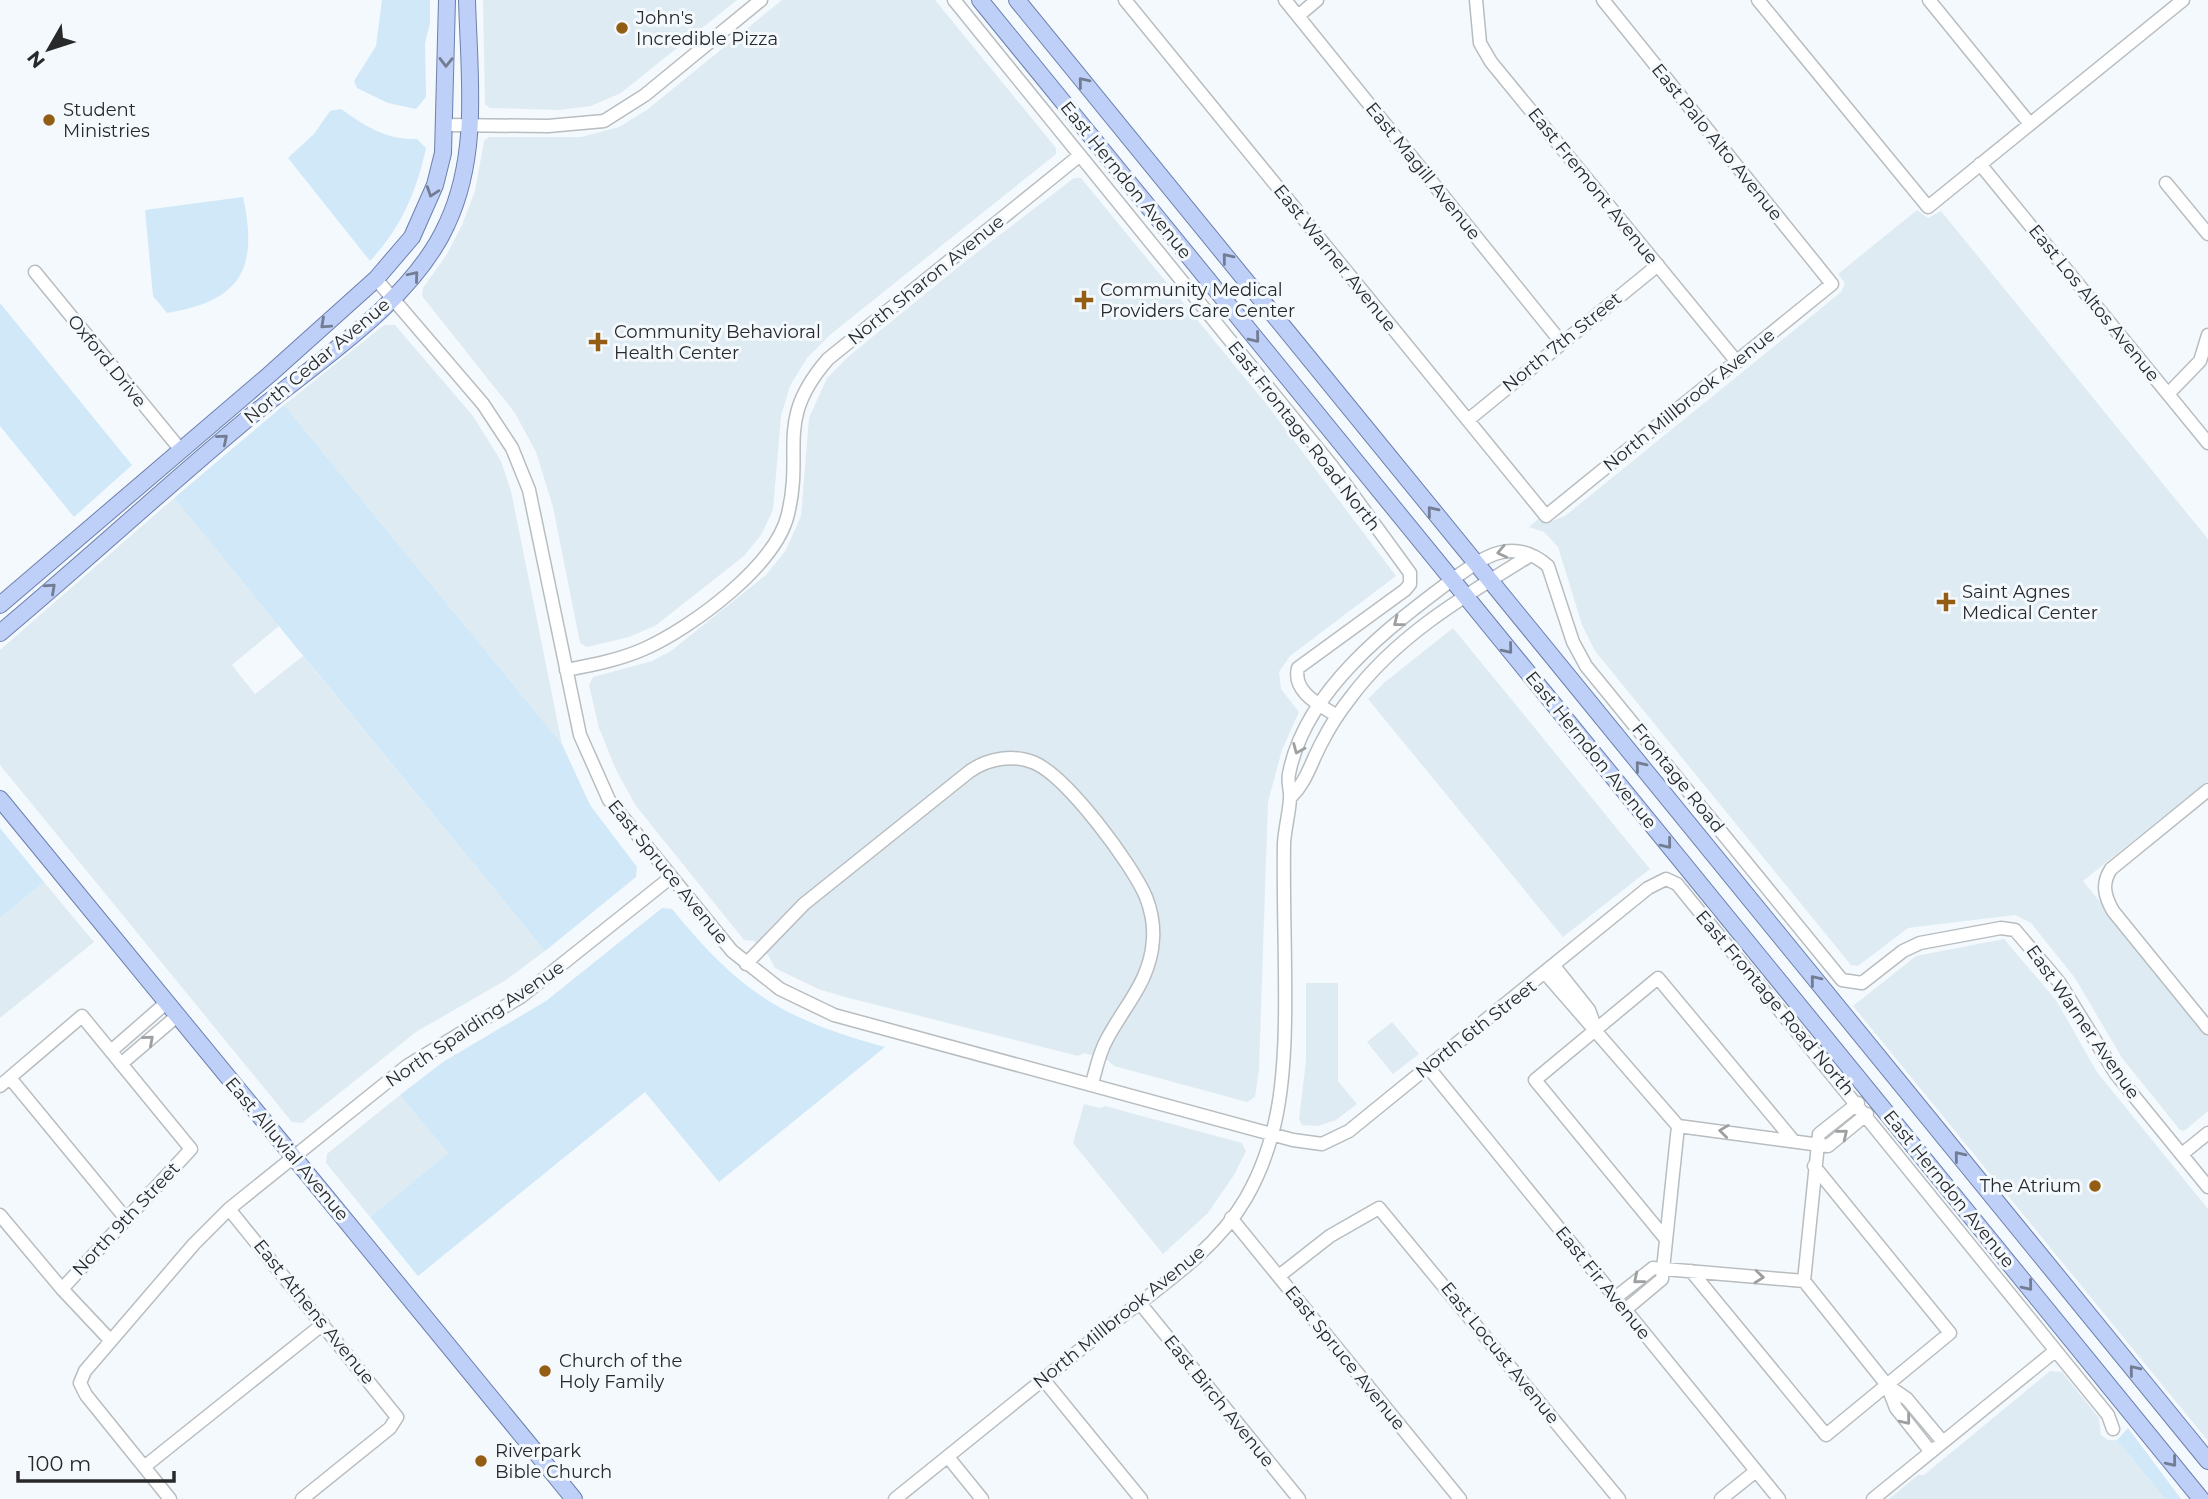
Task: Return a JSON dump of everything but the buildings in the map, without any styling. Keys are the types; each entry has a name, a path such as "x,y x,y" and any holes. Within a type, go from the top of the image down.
{"main road":[{"name":"North Cedar Avenue","path":"0,605 376,279 412,237 424,214 443,153 447,0"},
{"name":"North Cedar Avenue","path":"0,633 124,523 393,298 419,271 447,225 463,182 471,124 467,0"},
{"name":"East Herndon Avenue","path":"980,0 2202,1499"},
{"name":"East Herndon Avenue","path":"1017,0 2208,1461"},
{"path":"124,523 122,518 127,507 175,465 180,449"},
{"name":"East Alluvial Avenue","path":"0,799 574,1499"}],"street":[{"path":"445,125 554,126 604,121 645,95 761,0"},
{"name":"East Frontage Road North","path":"954,0 1332,466 1410,573 1410,584 1405,590 1298,668 1297,680 1300,688 1337,716"},
{"name":"East Warner Avenue","path":"1125,0 1546,516"},
{"name":"East Magill Avenue","path":"1285,0 1562,342"},
{"path":"1298,16 1317,0"},
{"name":"East Fremont Avenue","path":"1476,0 1480,43 1492,62 1737,362"},
{"name":"East Palo Alto Avenue","path":"1603,0 1832,284"},
{"path":"1758,0 1928,207 2183,0"},
{"path":"1929,0 2030,124"},
{"name":"North Sharon Avenue","path":"566,670 616,659 668,637 761,565 776,544 788,514 793,425 800,399 813,377 828,359 1079,156"},
{"name":"East Los Altos Avenue","path":"1980,164 2208,443"},
{"path":"2166,183 2208,234"},
{"name":"North 7th Street","path":"1468,420 1658,265"},
{"name":"Oxford Drive","path":"35,272 180,449"},
{"name":"East Spruce Avenue","path":"376,279 483,404 512,448 529,490 580,735 596,776 621,818 746,964 780,989 834,1015 1273,1134"},
{"name":"North Millbrook Avenue","path":"1546,516 1832,284"},
{"path":"2168,394 2200,361 2208,334"},
{"name":"North Millbrook Avenue","path":"895,1499 1200,1253 1231,1218 1258,1176 1273,1134 1284,1077 1287,923 1284,841 1290,797 1288,777 1291,768 1321,705 1359,654 1475,564 1502,550 1522,551 1531,555"},
{"name":"North Millbrook Avenue","path":"1290,797 1304,783 1321,742 1337,716 1385,657 1465,596 1531,555"},
{"name":"Frontage Road","path":"1531,555 1551,572 1573,642 1586,666 1842,980 1854,984"},
{"path":"746,964 804,904 970,771 998,759 1034,762 1063,783 1125,860 1142,890 1152,917 1153,939 1146,974 1102,1048 1092,1084"},
{"path":"2208,790 2115,865 2104,884 2107,900 2113,911 2208,1028"},
{"name":"North Spalding Avenue","path":"144,1467 86,1395 80,1383 85,1371 110,1340 194,1244 229,1209 421,1056 544,980 670,878"},
{"name":"East Frontage Road North","path":"1666,879 1677,884 1858,1102 2108,1415 2113,1429"},
{"name":"North 6th Street","path":"1273,1134 1311,1144 1337,1139 1550,970 1648,888 1666,879"},
{"name":"East Warner Avenue","path":"1854,984 1872,977 1914,945 2011,928 2026,940 2059,982 2116,1074 2208,1187"},
{"path":"1550,970 1581,1017 1597,1029 1678,1126 1792,1139 1828,1146 1867,1114"},
{"path":"1665,1238 1535,1080 1658,978 1792,1139"},
{"path":"111,1051 166,1003"},
{"path":"127,1220 5,1082 82,1016 121,1064 177,1016"},
{"name":"North 9th Street","path":"62,1289 191,1149 121,1064"},
{"name":"East Fir Avenue","path":"1428,1067 1779,1499"},
{"path":"1858,1102 1819,1134 1804,1281 1887,1385 1907,1399 1943,1442"},
{"path":"1625,1310 1662,1279 1678,1126"},
{"path":"2182,1154 2208,1133"},
{"path":"1691,1271 1826,1435 1950,1333 1814,1166"},
{"name":"East Locust Avenue","path":"1279,1276 1340,1230 1379,1208 1619,1499"},
{"name":"East Athens Avenue","path":"229,1209 397,1417 390,1428 302,1499"},
{"path":"0,1215 62,1289 110,1340"},
{"name":"East Spruce Avenue","path":"1231,1218 1460,1499"},
{"path":"1615,1298 1653,1268 1804,1281"},
{"name":"East Birch Avenue","path":"1139,1302 1299,1499"},
{"path":"170,1499 144,1467 323,1324"},
{"path":"1873,1499 2055,1351"},
{"path":"1043,1379 1141,1499"},
{"path":"1887,1385 1896,1408 1931,1452"},
{"path":"948,1457 982,1499"},
{"path":"1721,1499 1756,1471"}],"shaded area":[{"path":"382,0 430,0 430,23 425,43 426,97 416,109 388,103 357,88 354,81 376,46"},
{"path":"483,0 737,0 621,93 591,106 559,110 490,108 485,104"},
{"path":"782,0 935,0 1056,148 1056,154 831,334 807,358 790,386 781,416 773,510 761,535 744,556 655,626 629,637 587,647 580,643 553,507 536,452 515,413 422,296 423,288 447,254 462,225 475,191 484,141 489,137 581,137 619,127 648,109"},
{"path":"341,109 376,131 395,137 417,139 426,148 406,209 381,249 370,261 288,158 314,134 330,111"},
{"path":"1074,178 1081,178 1268,406 1396,576 1290,656 1279,672 1281,689 1299,712 1282,750 1268,802 1259,1069 1255,1097 1247,1102 1114,1066 1106,1059 1084,1053 1078,1056 845,997 818,989 775,968 768,955 754,941 744,940 636,806 616,770 599,728 589,685 593,677 652,661 671,651 766,575 786,550 801,516 809,418 827,378 849,356 967,260"},
{"path":"243,197 248,244 245,263 238,278 212,300 192,308 167,313 153,296 145,210"},
{"name":"Saint Agnes Medical Center","path":"1917,210 1928,218 1941,211 2208,539 2208,781 2083,881 2208,1035 2208,1111 2184,1131 2180,1130 2122,1058 2075,978 2031,923 2015,915 1908,928 1858,966 1851,965 1595,651 1582,625 1558,547 1544,532 1529,527 1538,519 1552,521 1565,516 1841,292 1845,283 1838,274"},
{"path":"0,303 132,465 74,517 0,426"},
{"path":"384,325 395,325 473,416 501,461 511,491 562,744 284,405"},
{"path":"284,405 562,744 590,805 637,867 636,877 545,951 174,498"},
{"path":"174,498 279,626 232,665 255,694 303,656 545,951 506,980 416,1032 302,1123 292,1122 0,765 0,650"},
{"path":"1453,628 1650,869 1563,937 1368,699 1385,682"},
{"path":"0,828 44,882 0,918"},
{"path":"44,882 94,942 0,1018 0,918"},
{"path":"662,908 672,909 719,962 765,999 818,1025 885,1047 719,1182 645,1092 418,1276 370,1217 448,1153 400,1095 443,1062 546,1001"},
{"path":"2004,939 2056,1000 2097,1072 2208,1209 2208,1441 1853,1006 1916,956"},
{"path":"1306,983 1338,983 1338,1081 1357,1104 1336,1120 1318,1126 1302,1125 1299,1119 1306,1061"},
{"path":"1392,1022 1419,1054 1393,1074 1367,1042"},
{"path":"400,1095 448,1153 370,1217 326,1163 327,1154"},
{"path":"1084,1104 1100,1108 1105,1106 1242,1143 1246,1151 1234,1175 1208,1213 1163,1254 1073,1143"},
{"path":"2050,1371 2062,1372 2099,1418 2101,1435 2108,1440 2117,1440 2165,1499 1889,1499 1918,1475 1924,1475"},
{"path":"2128,1428 2181,1499 2165,1499 2117,1440"}],"place":[{"name":"John's Incredible Pizza","path":"622,28"},
{"name":"Student Ministries","path":"49,120"},
{"name":"Community Medical Providers Care Center","path":"1084,300"},
{"name":"Community Behavioral Health Center","path":"598,342"},
{"name":"Saint Agnes Medical Center","path":"1946,602"},
{"name":"The Atrium","path":"2095,1186"},
{"name":"Church of the Holy Family","path":"545,1371"},
{"name":"Riverpark Bible Church","path":"481,1461"}]}
